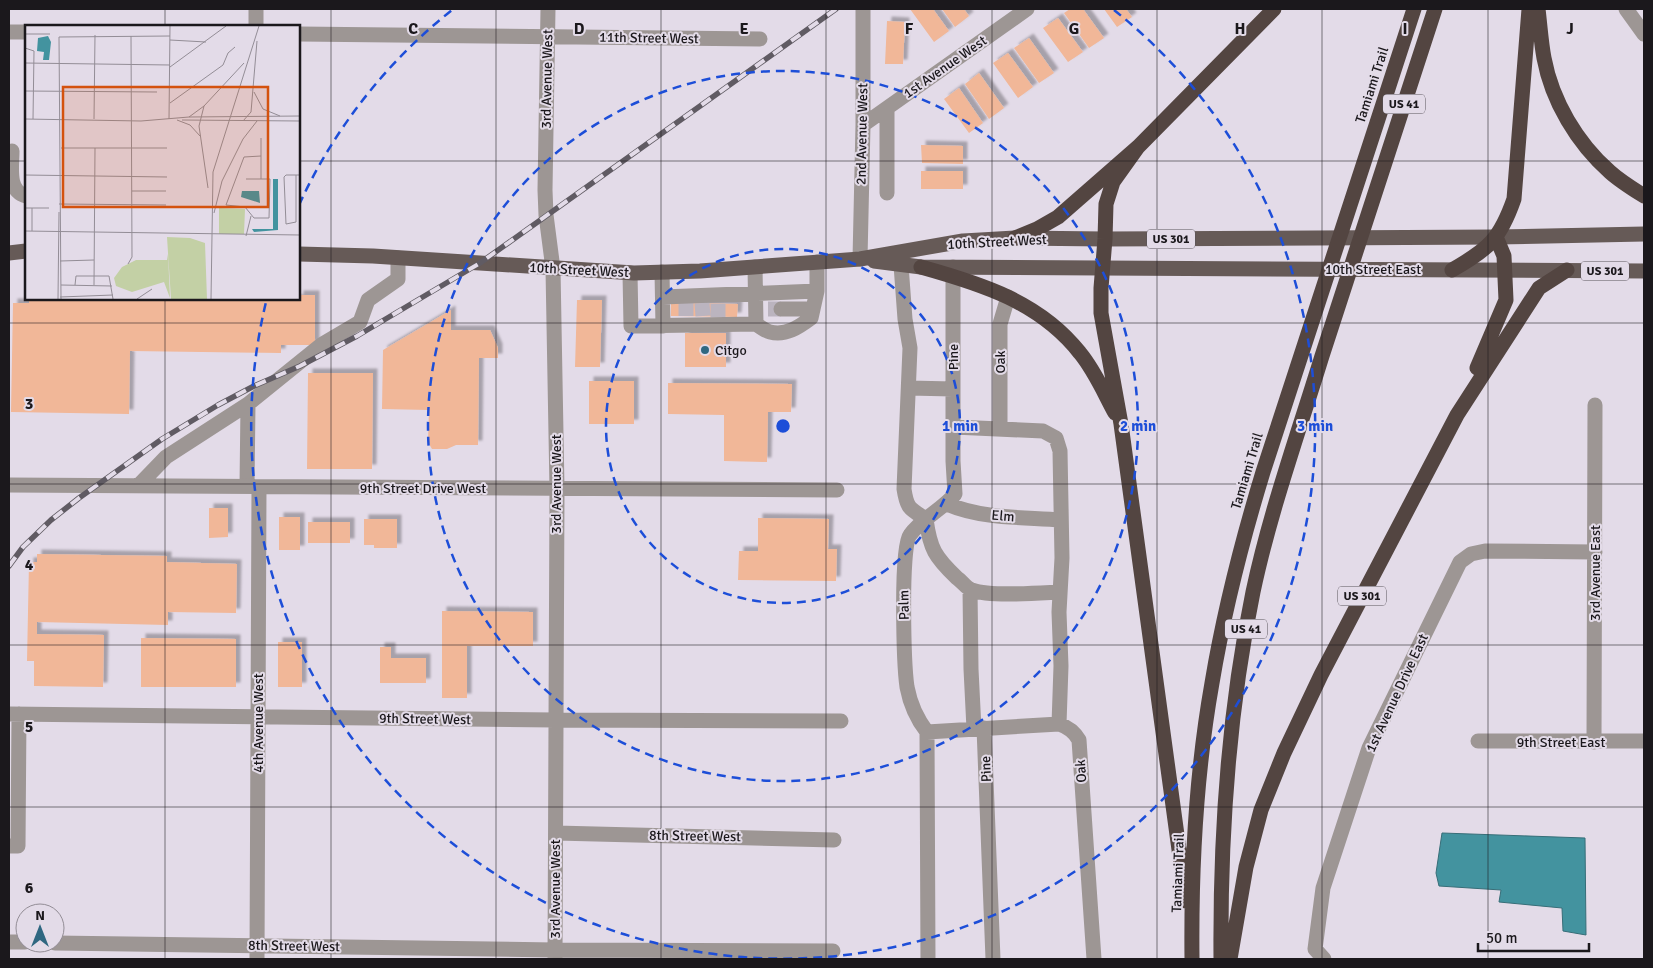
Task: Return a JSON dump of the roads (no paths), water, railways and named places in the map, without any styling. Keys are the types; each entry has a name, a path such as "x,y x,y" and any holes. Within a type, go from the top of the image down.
{"highway":[{"path":"1015,238 1037,230 1058,217 1138,147 1274,9"},
{"name":"Tamiami Trail","path":"1192,952 1197,805 1205,734 1218,654 1246,528 1414,9"},
{"name":"US 41","path":"1221,959 1221,879 1228,749 1243,642 1254,590 1285,474 1435,9"},
{"path":"1452,270 1477,255 1496,237 1506,222 1514,199 1529,9"},
{"path":"1538,9 1544,59 1557,100 1567,119 1587,150 1611,173 1644,196"},
{"path":"1138,147 1113,182 1106,204 1101,313 1121,424 1192,952"},
{"path":"1456,415 1506,300 1504,256 1496,237"},
{"path":"921,267 953,272 1008,296 1026,306 1049,323 1071,343 1092,371 1121,424"},
{"name":"US 301","path":"1230,959 1246,867 1261,810 1284,753 1321,675 1456,415 1539,288 1567,270"}],"main road":[{"name":"US 301","path":"1105,239 1496,237 1644,234"},
{"name":"10th Street West","path":"300,254 398,258 630,273 860,260 962,241 1015,238 1105,239"},
{"path":"9,253 25,252"},
{"name":"10th Street West","path":"860,260 921,267"},
{"name":"10th Street West","path":"953,272 1102,268"},
{"name":"10th Street East","path":"1102,268 1644,271"}],"street":[{"path":"256,9 256,25"},
{"name":"3rd Avenue West","path":"548,9 545,190 546,216 553,269 557,489 555,955"},
{"name":"2nd Avenue West","path":"860,260 863,9"},
{"name":"1st Avenue West","path":"863,125 1027,9"},
{"path":"1626,9 1644,34"},
{"path":"9,32 25,32"},
{"name":"11th Street West","path":"300,34 760,39"},
{"path":"887,108 887,193"},
{"path":"16,151 13,184 20,195 25,196"},
{"path":"138,486 166,457 248,404 321,345 360,322 368,300 398,279 398,258"},
{"path":"755,267 755,293 765,313 770,332 788,332 798,328 811,318 817,291 817,262"},
{"path":"901,265 905,319 910,348 904,490 906,502 912,510 926,519 929,539 935,555 970,590 1006,593 1060,592"},
{"path":"662,272 663,326"},
{"name":"Pine","path":"947,504 955,494 953,461 953,272"},
{"path":"630,273 631,326 663,326 686,310 718,310 755,293 817,291"},
{"name":"Oak","path":"1000,428 1000,324 1008,296"},
{"path":"663,297 686,310 765,313 813,309"},
{"path":"909,388 953,389"},
{"name":"4th Avenue West","path":"248,404 253,487 259,718 257,952"},
{"name":"3rd Avenue East","path":"1594,742 1595,405"},
{"path":"928,959 928,732 1059,724 1062,558 1060,451 1056,438 1043,431 954,427"},
{"name":"9th Street Drive West","path":"9,485 837,490"},
{"name":"Palm","path":"928,732 920,723 907,688 904,575 908,536 926,519 947,504"},
{"name":"Elm","path":"947,504 964,511 989,515 1061,520"},
{"name":"1st Avenue Drive East","path":"1324,959 1315,949 1323,888 1369,748 1460,562 1470,554 1485,551 1595,552"},
{"name":"Pine","path":"970,590 971,669 979,728 993,959"},
{"path":"9,846 18,846 14,714"},
{"name":"9th Street West","path":"14,714 259,718 840,721"},
{"name":"Oak","path":"1059,724 1072,730 1079,740 1094,959"},
{"name":"9th Street East","path":"1478,741 1644,742"},
{"name":"8th Street West","path":"556,833 834,840"},
{"name":"8th Street West","path":"65,943 257,952 555,955 743,955 834,951"}],"water":[{"path":"1442,833 1585,838 1586,935 1563,931 1562,908 1499,902 1501,890 1439,886 1436,873"}],"tunnel":[{"path":"686,303 686,316"},
{"path":"702,303 703,316"},
{"path":"718,304 718,317"},
{"path":"768,309 781,309"}],"railway":[{"path":"9,566 23,547 51,520 162,439 218,405 254,386 300,366 357,336 480,263 836,9"}],"place":[{"name":"Citgo","path":"705,350"}]}
